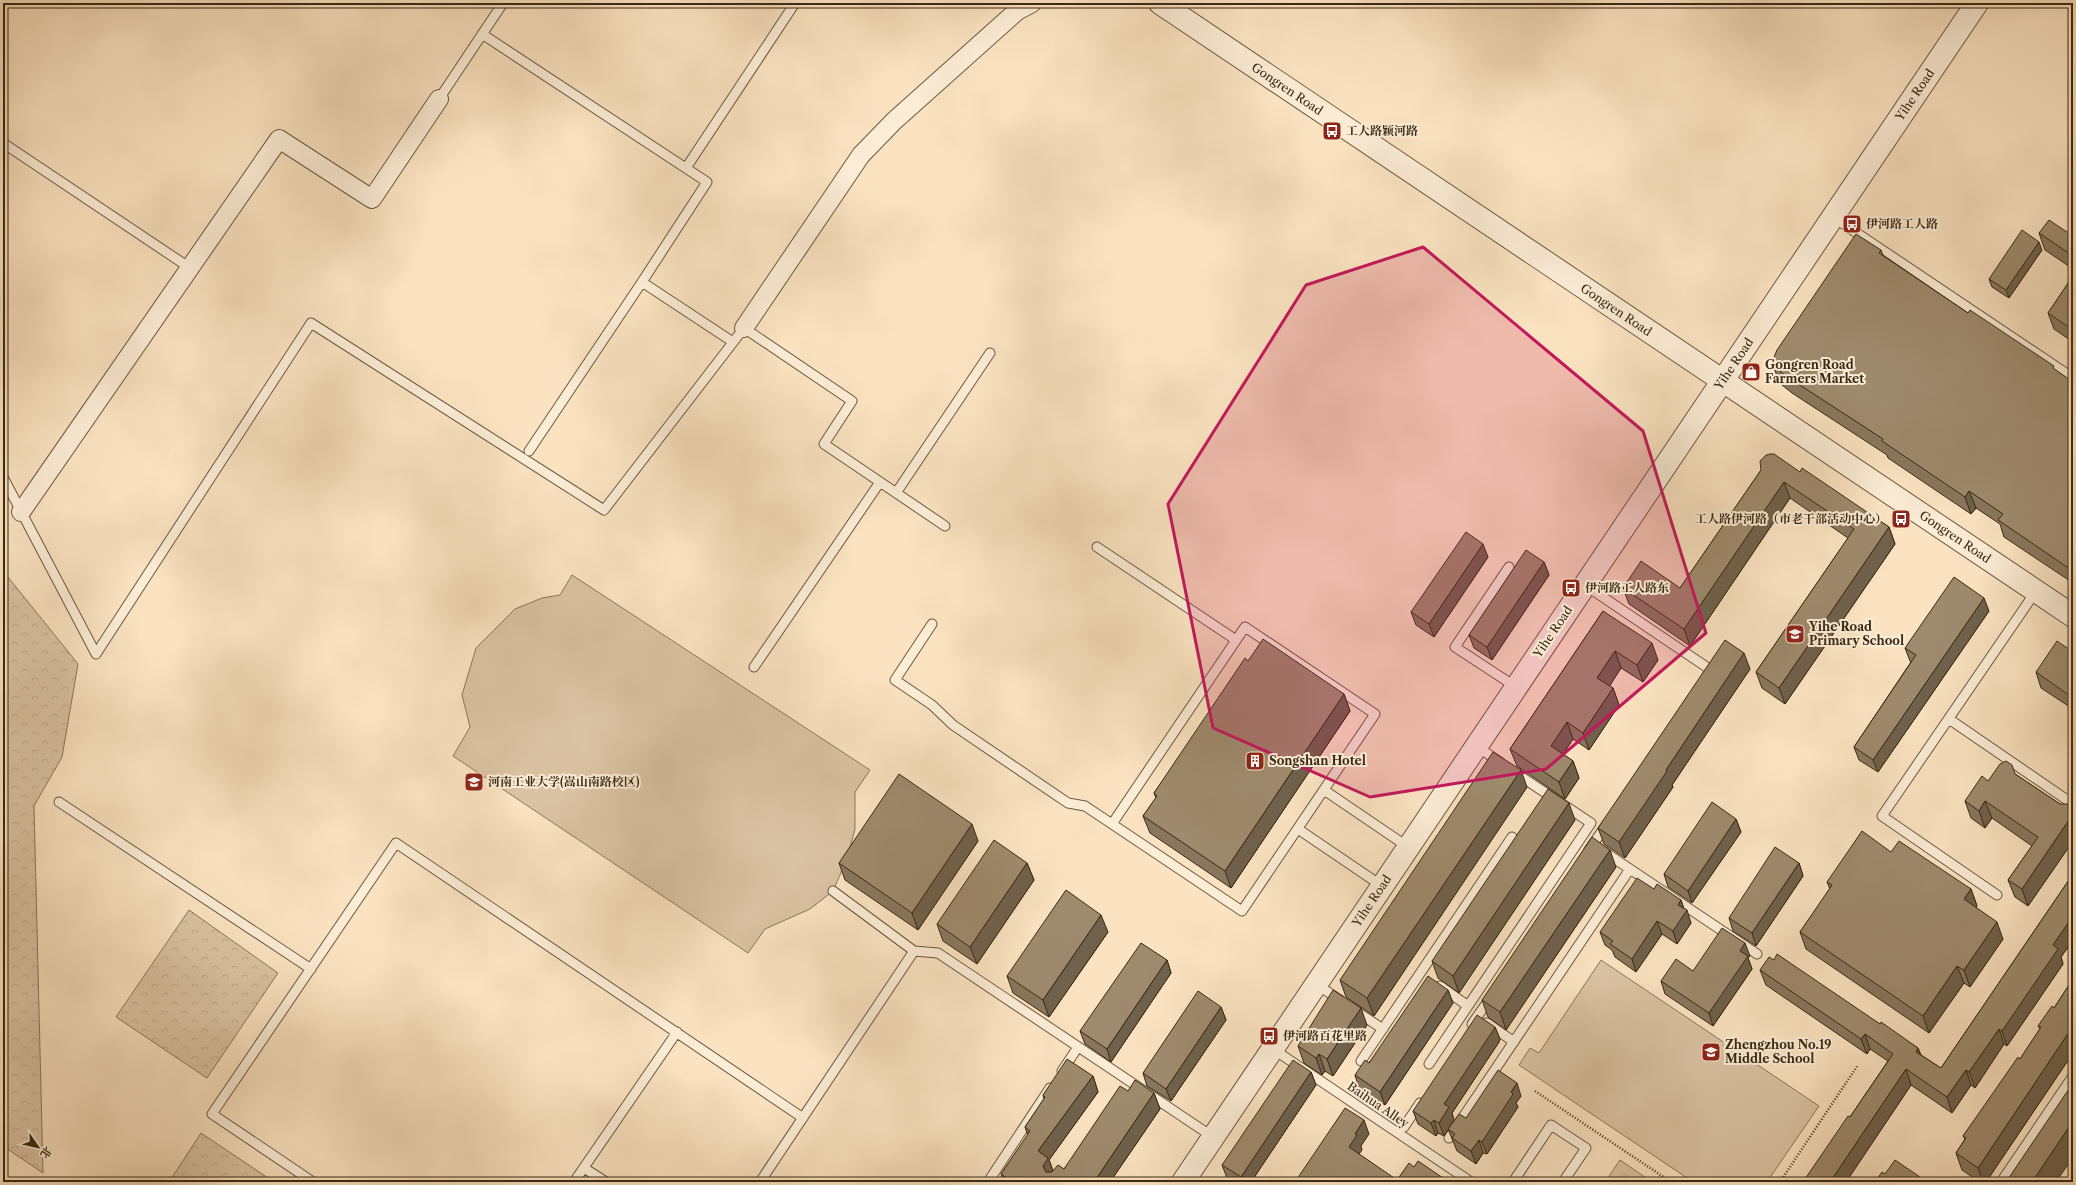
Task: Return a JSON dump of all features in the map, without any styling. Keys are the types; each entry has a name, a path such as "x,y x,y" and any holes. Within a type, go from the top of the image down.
{"street":[{"path":"739,335 861,155 894,121 1017,11 1032,3"},
{"name":"Yihe Road","path":"1183,1182 1977,3"},
{"name":"Gongren Road","path":"1174,7 1722,381 2073,616"},
{"path":"21,512 279,139 372,199 439,98"}],"lane":[{"path":"439,98 503,3"},
{"path":"686,168 795,3"},
{"path":"482,34 707,182 529,451"},
{"path":"3,143 190,268"},
{"path":"1833,216 2073,378"},
{"path":"642,282 739,335 852,401 824,444 945,526"},
{"path":"3,478 96,654 312,323 604,510 739,335"},
{"path":"896,493 990,353"},
{"path":"754,667 880,482"},
{"path":"1096,546 1236,640"},
{"path":"1509,567 1455,647 1516,687"},
{"path":"1585,585 1711,670 1702,682"},
{"path":"1997,895 1882,816 2036,591"},
{"path":"932,624 895,680 932,705 953,725 1068,803 1085,806 1242,911 1375,714 1245,627 1112,824"},
{"path":"1949,719 2073,804"},
{"path":"1429,1064 1591,823 1476,746"},
{"path":"1324,790 1408,847"},
{"path":"59,802 311,969"},
{"path":"1585,857 1611,818"},
{"path":"1298,829 1382,886"},
{"path":"1361,1061 1383,1029 1426,977 1512,837"},
{"path":"313,1182 212,1114 396,843 803,1118"},
{"path":"1593,844 1757,954"},
{"path":"1449,1138 1630,869"},
{"path":"833,891 914,950 938,953 1078,1047 1123,1082 1213,1137"},
{"path":"760,1182 914,950"},
{"path":"1426,977 1468,1006"},
{"path":"1316,984 1383,1029"},
{"path":"1469,1030 1494,991"},
{"path":"1477,1017 1514,1042"},
{"path":"574,1182 677,1032"},
{"path":"988,1182 1078,1047"},
{"name":"Baihua Alley","path":"1273,1049 1471,1182"},
{"path":"2001,1182 2073,1076"},
{"path":"1404,1127 1425,1094"},
{"path":"1513,1182 1551,1125 1586,1148 1563,1182"},
{"path":"584,1168 606,1182"}],"path":[{"path":"1780,1182 1858,1065"},
{"path":"1536,1091 1671,1182"}],"highlighted area":[{"path":"1423,247 1643,431 1706,633 1546,769 1370,797 1213,728 1168,504 1306,285"}],"green space":[{"path":"3,571 78,664 62,757 34,806 43,1173 3,1146"},
{"path":"572,575 870,770 855,792 855,829 847,859 833,891 810,909 765,929 748,953 453,756 470,727 462,695 476,648 515,609 542,598 560,595"},
{"path":"189,910 278,973 207,1078 116,1017"},
{"path":"1601,960 1819,1106 1767,1182 1693,1182 1519,1065 1530,1048 1539,1053"},
{"path":"201,1133 274,1182 169,1182"},
{"path":"1620,1160 1652,1182 1605,1182"}],"building":[{"path":"2049,220 2073,236 2073,256 2039,233"},
{"path":"2022,230 2039,242 2006,290 1989,279"},
{"path":"1856,234 1881,250 1879,253 1968,313 1970,310 2054,366 2053,368 2073,382 2073,571 1998,520 2003,514 1969,491 1965,497 1882,441 1883,439 1786,376 1776,368 1772,362 1777,350"},
{"path":"2073,276 2073,330 2048,313"},
{"path":"1774,454 1800,472 1802,468 1889,527 1779,688 1756,672 1854,529 1784,482 1684,629 1623,588 1641,561 1680,588 1761,470 1760,461 1766,455"},
{"path":"1466,532 1483,544 1429,624 1411,612"},
{"path":"1526,550 1544,562 1487,647 1469,635"},
{"path":"1954,577 1984,598 1873,760 1854,747 1916,655 1905,648"},
{"path":"1603,611 1652,643 1637,665 1615,651 1597,678 1613,688 1583,733 1567,722 1551,746 1573,761 1559,782 1510,749"},
{"name":"Songshan Hotel","path":"1263,639 1344,694 1225,871 1143,816 1157,796 1154,793 1245,658 1248,661"},
{"path":"1725,640 1744,653 1619,842 1598,828"},
{"path":"2057,641 2073,652 2073,698 2036,672"},
{"path":"1493,752 1521,770 1367,998 1340,980"},
{"path":"2006,761 2012,765 2015,774 2060,804 2069,804 2073,809 2073,814 2022,889 2008,880 2038,837 1985,801 1979,811 1965,801 1982,776 1988,781 2000,764"},
{"path":"899,774 972,824 912,913 839,863"},
{"path":"1548,789 1569,803 1453,976 1432,961"},
{"path":"1712,802 1736,819 1688,891 1664,874"},
{"path":"1862,831 1891,852 1899,841 1971,889 1964,899 1997,922 1964,970 1957,966 1923,1016 1800,932 1832,885 1827,882"},
{"path":"1592,837 1610,850 1500,1012 1482,1000"},
{"path":"994,840 1027,863 970,947 937,924"},
{"path":"1775,847 1799,863 1752,933 1729,918"},
{"path":"2073,874 2073,916 2053,945 2058,949 2002,1031 1999,1029 1969,1072 1966,1070 1947,1097 1906,1069 1830,1182 1803,1182 1893,1054 1865,1034 1861,1039 1760,970 1769,957 1774,960 1777,954 1880,1024 1881,1022 1918,1048 1916,1052 1941,1068"},
{"path":"1637,878 1654,889 1657,884 1681,900 1678,905 1687,910 1673,931 1657,921 1632,959 1610,944 1613,941 1600,932"},
{"path":"1066,890 1101,915 1043,1000 1007,976"},
{"path":"1722,928 1745,943 1740,951 1748,956 1709,1013 1661,981 1676,959 1693,971"},
{"path":"1141,943 1167,960 1107,1049 1080,1031"},
{"path":"1428,976 1448,990 1380,1092 1355,1075 1365,1060 1369,1063"},
{"path":"2073,979 2073,1026 1978,1168 1956,1153 1966,1138 1963,1136 2018,1057 2020,1059 2041,1027 2038,1026 2052,1006 2054,1008"},
{"path":"1333,990 1361,1008 1327,1059 1319,1054 1316,1058 1298,1046"},
{"path":"1198,991 1221,1007 1166,1089 1143,1073"},
{"path":"1477,1015 1495,1027 1444,1104 1449,1107 1439,1123 1434,1120 1431,1123 1413,1111"},
{"path":"1067,1059 1093,1076 1038,1151 1048,1158 1043,1166 1046,1172 1052,1172 1058,1165 1064,1169 1120,1086 1128,1091 1135,1080 1154,1093 1094,1182 1012,1182 1001,1174 1030,1131 1025,1127 1045,1097 1043,1095"},
{"path":"1293,1060 1311,1072 1241,1177 1222,1165"},
{"path":"1498,1070 1517,1083 1511,1092 1513,1094 1482,1142 1479,1140 1471,1151 1452,1138 1455,1134 1448,1129 1459,1114 1466,1118"},
{"path":"2073,1083 2073,1121 2032,1182 2006,1182"},
{"path":"1345,1108 1364,1120 1349,1147 1397,1180 1409,1163 1414,1167 1418,1161 1449,1182 1295,1182"},
{"path":"1895,1160 1920,1177 1917,1182 1875,1182 1882,1172 1885,1174"}],"place":[{"name":"工人路颖河路","path":"1332,131"},
{"name":"伊河路工人路","path":"1852,224"},
{"name":"Gongren Road Farmers Market","path":"1751,372"},
{"name":"工人路伊河路（市老干部活动中心）","path":"1901,519"},
{"name":"伊河路工人路东","path":"1571,588"},
{"name":"Yihe Road Primary School","path":"1795,634"},
{"name":"Songshan Hotel","path":"1255,761"},
{"name":"河南工业大学(嵩山南路校区)","path":"474,782"},
{"name":"伊河路百花里路","path":"1269,1036"},
{"name":"Zhengzhou No.19 Middle School","path":"1711,1052"}]}
